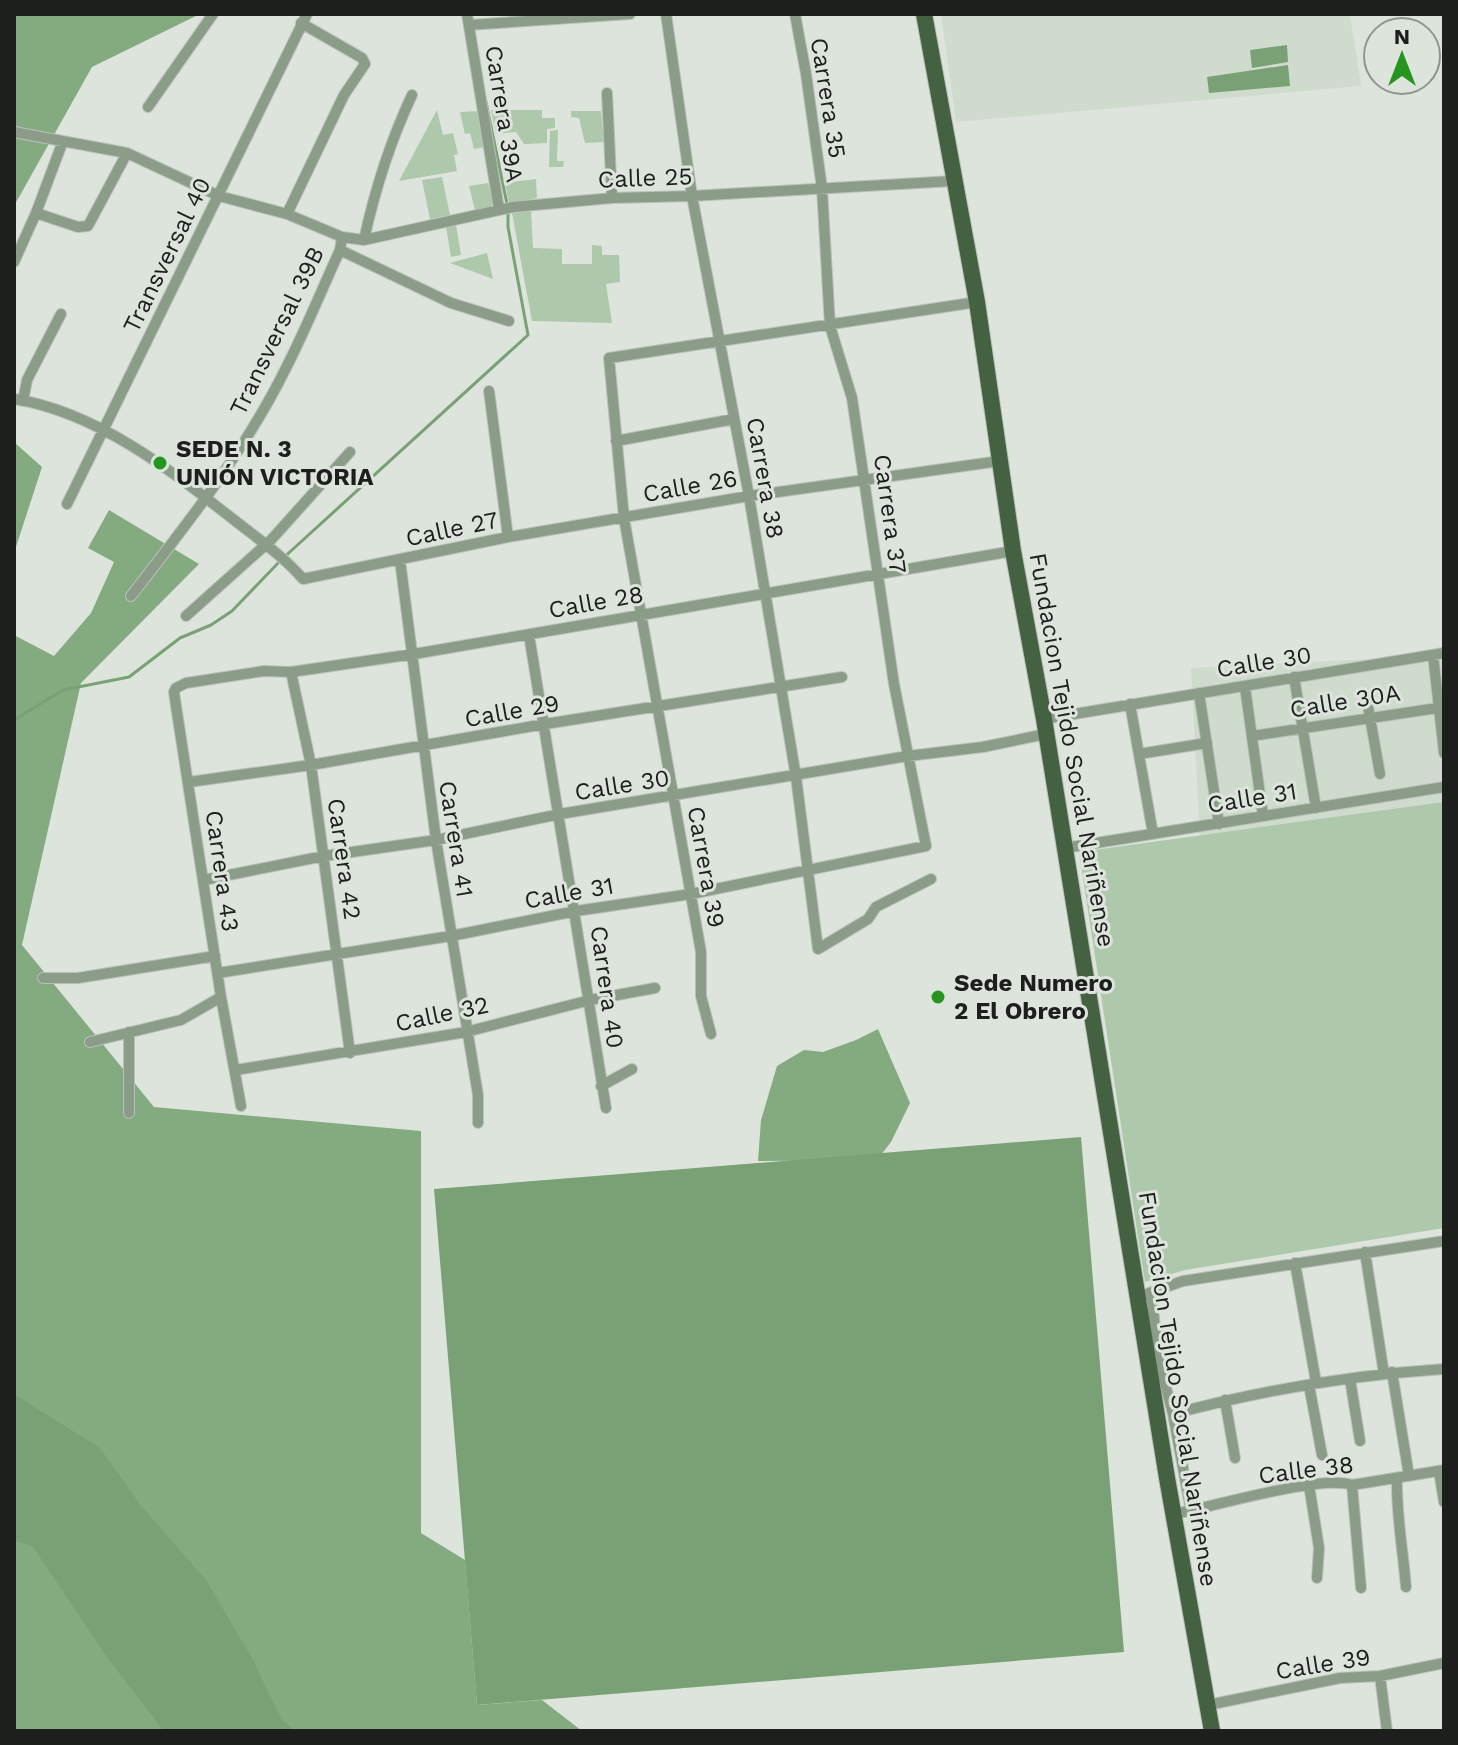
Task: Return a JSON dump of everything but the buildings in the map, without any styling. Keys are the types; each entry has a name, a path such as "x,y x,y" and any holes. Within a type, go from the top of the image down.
{"main road":[{"name":"Fundacion Tejido Social Nariñense","path":"924,14 977,302 1013,551 1144,1295 1173,1514 1212,1731"}],"street":[{"path":"148,107 213,14"},
{"path":"468,20 630,14"},
{"name":"Carrera 38","path":"666,14 692,196 749,496 796,777 818,949 868,919 876,907 931,879"},
{"name":"Carrera 35","path":"795,14 822,188"},
{"path":"287,214 344,95 365,64 362,58 304,18"},
{"name":"Transversal 40","path":"67,504 304,18"},
{"name":"Carrera 39A","path":"468,20 505,208"},
{"path":"607,93 612,198"},
{"path":"364,240 378,178 395,130 412,95"},
{"name":"Calle 25","path":"14,132 127,153 219,196 287,214 342,237 364,240 505,208 612,198 953,181"},
{"path":"14,262 63,141"},
{"path":"36,213 78,227 88,226 127,153"},
{"name":"Carrera 37","path":"822,188 830,326 852,398 908,756 926,846"},
{"name":"Transversal 39B","path":"131,596 207,499 286,369 340,250 342,237"},
{"path":"340,250 451,303 509,321"},
{"path":"624,518 609,358 977,302"},
{"path":"61,314 18,400 64,413 147,456 265,544"},
{"path":"14,373 27,380"},
{"path":"489,391 508,537"},
{"path":"616,441 734,419"},
{"path":"186,616 265,544 350,452"},
{"name":"Calle 26","path":"624,518 749,496 1000,461"},
{"name":"Calle 27","path":"265,544 303,579 508,537 624,518"},
{"name":"Carrera 39","path":"624,518 701,952 701,996 711,1034"},
{"name":"Calle 28","path":"186,683 414,654 1013,551"},
{"name":"Carrera 41","path":"400,560 414,654 422,747 478,1095 478,1123"},
{"name":"Carrera 40","path":"529,635 606,1108"},
{"path":"1438,654 1444,753"},
{"name":"Calle 30","path":"204,880 324,856 436,840 560,814 908,756 983,747 1045,726 1130,704 1438,654"},
{"name":"Carrera 42","path":"291,672 311,765 350,1053"},
{"name":"Calle 29","path":"189,782 311,765 842,677"},
{"path":"1294,677 1316,808"},
{"name":"Carrera 43","path":"186,683 174,692 241,1106"},
{"path":"1245,687 1263,816"},
{"path":"1199,693 1219,824"},
{"path":"1366,695 1380,774"},
{"path":"1130,704 1153,834"},
{"name":"Calle 30A","path":"1252,736 1440,707"},
{"path":"1139,754 1207,743"},
{"name":"Calle 31","path":"1065,848 1444,787"},
{"name":"Calle 31","path":"218,973 691,894 926,846"},
{"path":"43,978 78,978 215,956"},
{"name":"Calle 32","path":"236,1070 466,1032 590,1000 655,988"},
{"path":"90,1042 181,1020 221,997"},
{"path":"129,1032 129,1113"},
{"path":"601,1086 632,1069"},
{"path":"1191,1511 1173,1414 1144,1295 1183,1281 1444,1241"},
{"path":"1365,1252 1388,1373 1403,1477 1396,1510 1406,1587"},
{"path":"1295,1263 1322,1455"},
{"path":"1173,1414 1225,1400 1313,1384 1444,1369"},
{"path":"1350,1379 1360,1441"},
{"path":"1225,1400 1235,1458"},
{"path":"1442,1471 1444,1502"},
{"name":"Calle 38","path":"1173,1514 1309,1485 1342,1482 1352,1485 1442,1471"},
{"path":"1309,1485 1319,1548 1317,1578"},
{"path":"1352,1485 1361,1588"},
{"name":"Calle 39","path":"1208,1705 1340,1678 1380,1676 1444,1663"},
{"path":"1380,1676 1387,1731"}],"shaded area":[{"path":"14,14 200,14 92,67 14,206"},
{"path":"941,14 1350,14 1361,86 956,122"},
{"path":"1287,45 1288,62 1252,68 1250,50"},
{"path":"1288,65 1290,86 1209,93 1207,77"},
{"path":"437,110 443,135 453,133 458,154 454,155 457,171 399,181"},
{"path":"491,110 542,110 542,118 555,118 555,128 547,129 547,143 524,144 516,132 496,134"},
{"path":"480,111 485,147 474,149 470,133 465,134 460,112"},
{"path":"571,111 601,111 604,142 585,143 579,118 571,117"},
{"path":"558,130 557,161 564,161 563,167 549,167 550,131"},
{"path":"442,177 450,215 430,219 422,180"},
{"path":"536,179 537,198 509,204 505,183"},
{"path":"488,183 494,206 475,210 469,186"},
{"path":"531,211 533,248 562,249 562,264 592,264 592,245 602,246 602,255 619,255 620,282 606,284 612,323 532,321 512,213"},
{"path":"456,225 461,255 451,257 446,227"},
{"path":"487,253 493,279 450,263"},
{"path":"14,442 42,467 14,553"},
{"path":"109,510 199,564 81,683 22,945 154,1107 421,1131 421,1533 465,1560 477,1705 542,1700 582,1731 14,1731 14,635 54,656 91,613 114,562 88,548"},
{"path":"1444,655 1444,942 1206,954 1191,668"},
{"path":"1444,802 1444,1228 1185,1270 1145,1282 1079,852"},
{"path":"878,1029 910,1103 891,1142 877,1160 758,1161 761,1120 777,1066 804,1050 823,1052"},
{"path":"1081,1137 1124,1652 477,1705 434,1189"},
{"path":"14,1394 100,1448 142,1507 206,1580 252,1658 281,1719 295,1731 164,1731 109,1660 33,1547 14,1540"}],"waterway":[{"path":"486,102 507,204"},
{"path":"14,720 63,690 129,677 180,638 211,625 232,611 281,560 528,335 508,227 508,211"}],"place":[{"name":"SEDE N. 3 UNIÓN VICTORIA","path":"160,463"},
{"name":"Sede Numero 2 El Obrero","path":"938,997"}]}
